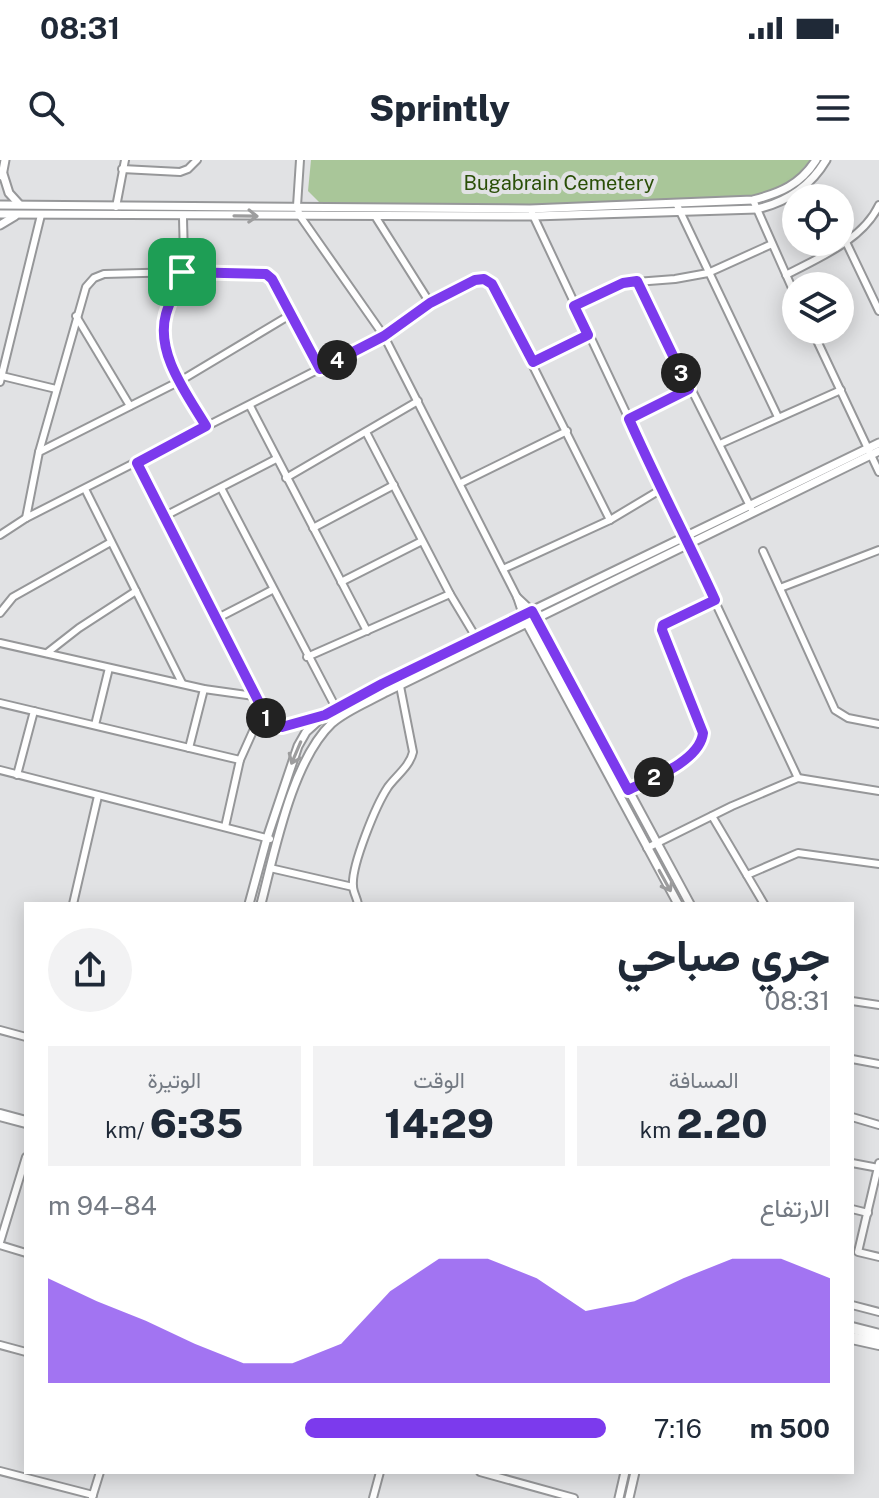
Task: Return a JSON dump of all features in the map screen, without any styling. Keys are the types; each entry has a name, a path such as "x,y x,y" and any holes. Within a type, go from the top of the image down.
{"highway":[{"path":"0,1115 24,1121"},
{"path":"854,1329 879,1335"},
{"path":"854,1338 879,1344"}],"street":[{"path":"5,160 1,178 9,193 21,205"},
{"path":"115,210 125,160"},
{"path":"122,169 180,172 197,160"},
{"path":"300,160 297,206 300,216 384,336 461,483 527,624 677,902"},
{"path":"0,205 183,215 300,216 678,207 753,200 783,191 797,183 816,160"},
{"path":"678,207 757,209 774,205 803,189 826,160"},
{"path":"753,200 785,272"},
{"path":"854,235 877,215 879,205"},
{"path":"0,214 297,206 532,212"},
{"path":"678,207 778,417"},
{"path":"532,212 798,778"},
{"path":"0,225 21,214"},
{"path":"41,215 1,379 56,389"},
{"path":"183,215 182,272 166,313 163,330 165,347 180,381 206,426"},
{"path":"375,216 430,303"},
{"path":"574,306 623,283 708,273 772,244"},
{"path":"791,272 821,256"},
{"path":"853,256 879,311"},
{"path":"26,518 39,452 76,316 86,287 94,278 104,274 182,272 266,274 272,279 320,369"},
{"path":"0,535 26,518 384,336 430,303 475,280 484,279 492,284 533,362 610,520"},
{"path":"637,281 752,509"},
{"path":"39,452 180,381 290,315"},
{"path":"76,316 130,406"},
{"path":"533,362 588,335"},
{"path":"819,344 874,451 879,472"},
{"path":"629,419 689,389"},
{"path":"720,444 841,390"},
{"path":"286,478 418,401"},
{"path":"250,406 367,631"},
{"path":"461,483 567,431"},
{"path":"366,432 450,594 477,639"},
{"path":"250,902 298,746 306,732 325,715 523,615 874,451 879,443"},
{"path":"163,517 276,459"},
{"path":"137,463 262,711 274,727 325,715"},
{"path":"313,528 394,485"},
{"path":"221,488 336,708"},
{"path":"85,489 182,683"},
{"path":"503,569 610,520 660,490"},
{"path":"262,902 304,763 318,738 340,717 536,620 687,539"},
{"path":"341,582 422,541"},
{"path":"0,613 13,597 111,542"},
{"path":"780,588 879,550"},
{"path":"763,551 835,710 848,718 879,724"},
{"path":"216,619 272,590"},
{"path":"46,653 136,591"},
{"path":"307,657 450,594"},
{"path":"517,597 532,611 689,902"},
{"path":"628,790 679,764 699,747 703,733 662,630 663,625 715,600"},
{"path":"0,643 204,689 254,696"},
{"path":"95,725 109,668"},
{"path":"357,902 353,887 373,813 411,758 412,745 400,686"},
{"path":"189,748 204,689"},
{"path":"0,703 240,760"},
{"path":"17,775 34,711"},
{"path":"225,827 240,760 262,711"},
{"path":"0,770 278,841"},
{"path":"647,848 798,778 879,791"},
{"path":"73,902 98,796"},
{"path":"712,816 763,902"},
{"path":"747,875 798,853 879,864"},
{"path":"270,868 353,887"},
{"path":"854,1001 879,1005"},
{"path":"0,1030 24,1036"},
{"path":"854,1059 879,1064"},
{"path":"854,1118 879,1125"},
{"path":"854,1163 879,1166 855,1253 879,1257"},
{"path":"24,1164 0,1244 24,1252"},
{"path":"854,1209 879,1208"},
{"path":"854,1306 879,1312"},
{"path":"0,1345 24,1351"},
{"path":"0,1471 93,1497 99,1474"},
{"path":"373,1498 379,1474"},
{"path":"487,1474 574,1498"},
{"path":"619,1498 625,1474"},
{"path":"629,1498 635,1474"}],"green space":[{"name":"Bugabrain Cemetery","path":"311,160 810,160 792,182 782,184 782,187 759,198 539,206 323,206 308,191"}],"route":[{"path":"182,272 266,274 272,279 320,369 384,336 430,303 475,280 484,279 492,284 533,362 588,335 574,306 623,283 637,281 689,389 629,419 660,490 715,600 663,625 662,630 703,733 699,747 679,764 628,790 532,611 325,715 282,727 270,724 137,463 206,426 165,347 163,330 166,313 182,272"}]}
